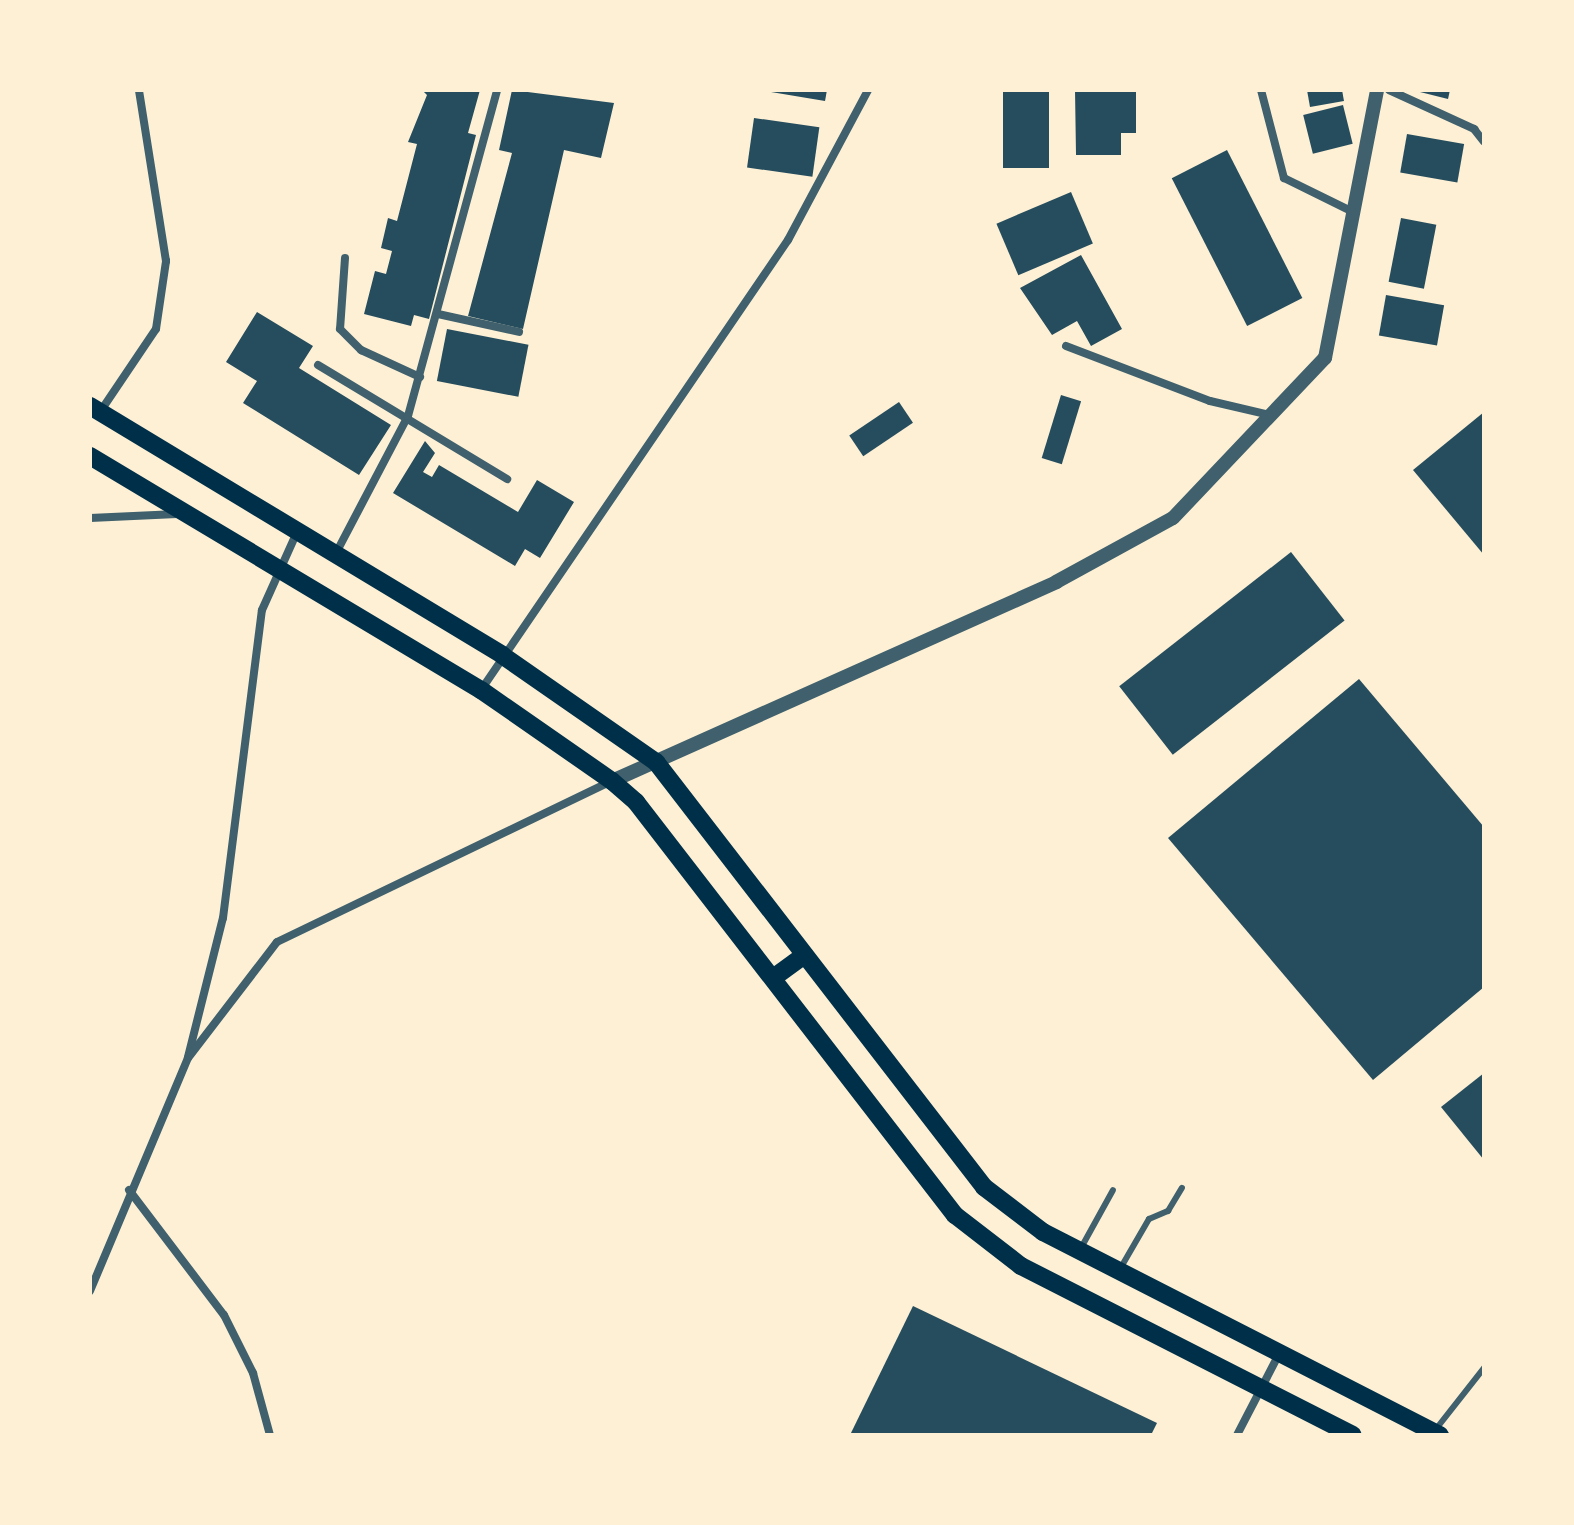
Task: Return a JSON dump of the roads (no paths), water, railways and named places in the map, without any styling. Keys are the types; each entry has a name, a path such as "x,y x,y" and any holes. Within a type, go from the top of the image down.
{"main road":[{"path":"95,410 502,655 656,762 984,1187 1079,1251 1437,1434"},
{"path":"90,456 481,690 612,781 773,978 955,1215 1021,1266 1352,1435"},
{"path":"773,978 805,955"}],"street":[{"path":"95,410 156,329 166,261 139,90"},
{"path":"335,555 408,416 497,90"},
{"path":"481,690 502,655 640,466 788,240 868,90"},
{"path":"1261,90 1284,178 1356,213"},
{"path":"188,1058 277,942 612,781 1056,582 1173,518 1325,358 1356,213 1377,90"},
{"path":"1389,90 1474,129 1484,142"},
{"path":"345,258 340,329 361,350 420,377"},
{"path":"438,314 519,332"},
{"path":"1066,346 1210,401 1271,415"},
{"path":"318,365 408,416 507,479"},
{"path":"90,518 186,514"},
{"path":"90,1291 129,1190 188,1058 223,918 250,670 262,610 297,532"},
{"path":"129,1190 224,1315 253,1373 270,1435"},
{"path":"1237,1435 1279,1353"}],"lane":[{"path":"1118,1272 1149,1219 1168,1211 1182,1188"},
{"path":"1079,1251 1113,1190"},
{"path":"1437,1434 1484,1368"}]}
